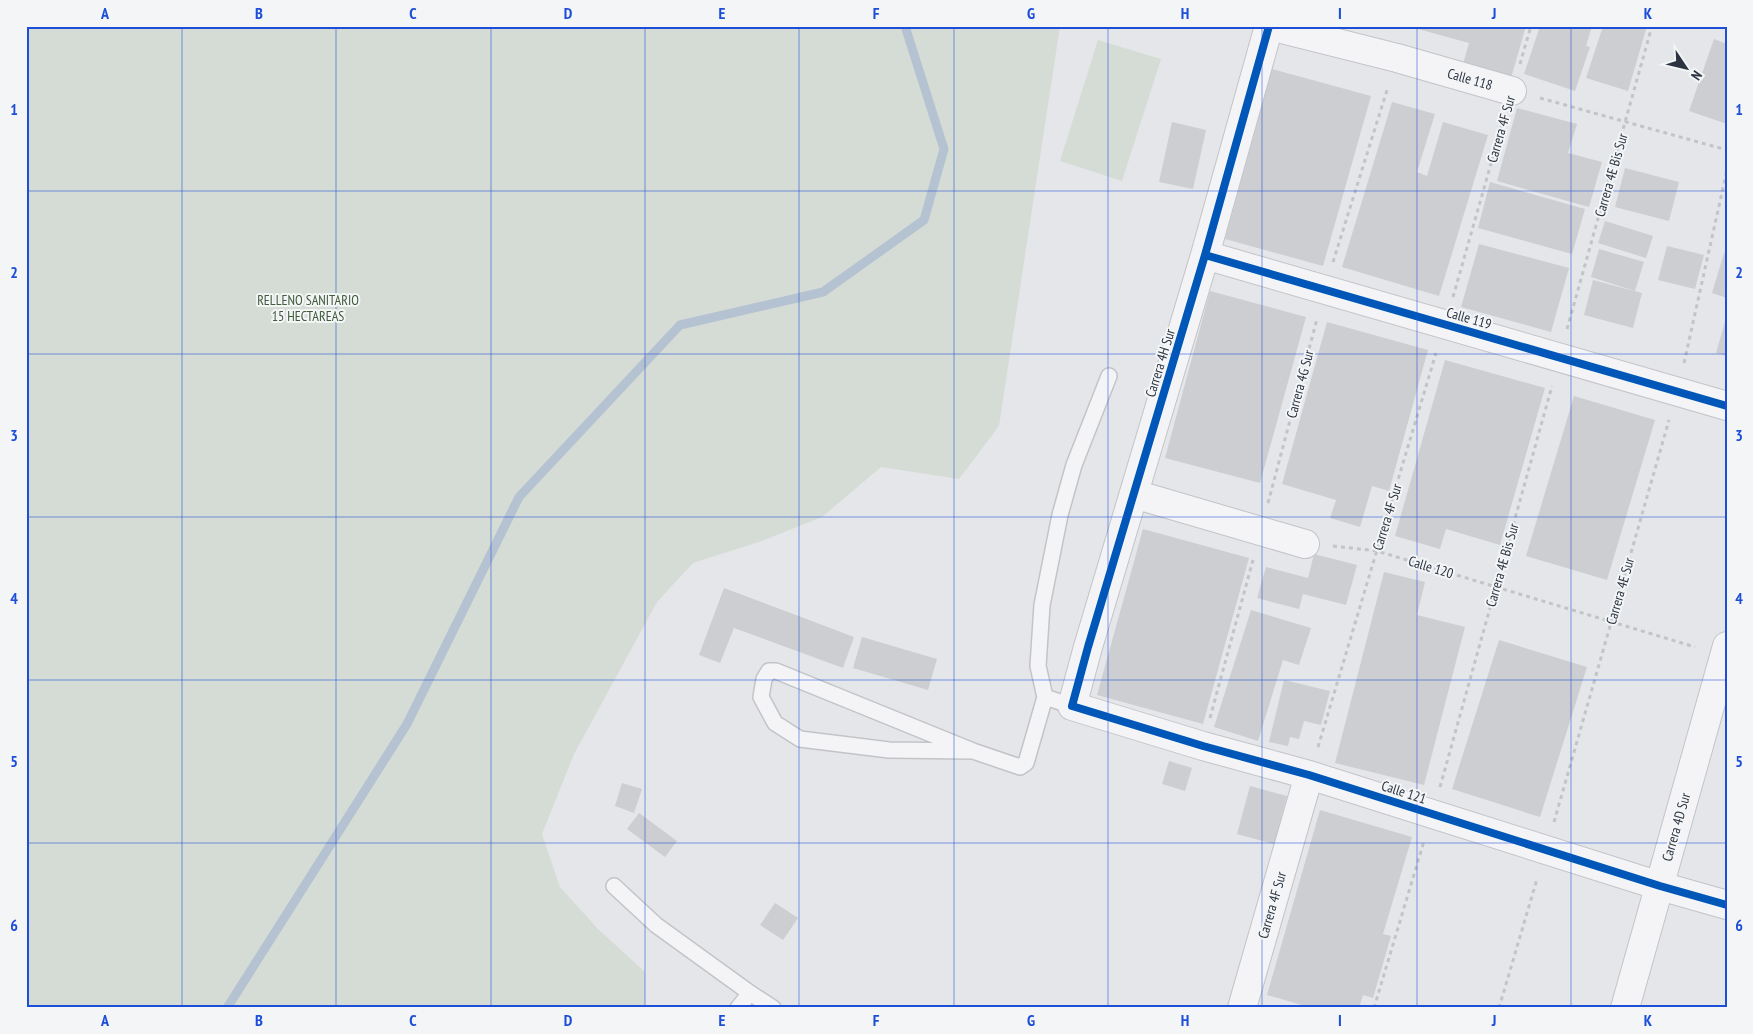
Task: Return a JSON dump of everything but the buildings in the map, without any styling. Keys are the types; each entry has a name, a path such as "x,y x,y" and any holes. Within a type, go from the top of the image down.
{"street":[{"name":"Calle 118","path":"1269,26 1397,58 1512,91"},
{"name":"Carrera 4H Sur","path":"1072,706 1205,255 1269,26"},
{"name":"Calle 119","path":"1205,255 1727,406"},
{"path":"1134,494 1305,544"},
{"name":"Carrera 4D Sur","path":"1625,1008 1725,651"},
{"name":"Calle 121","path":"1072,706 1203,746 1309,775 1660,886 1727,905"},
{"name":"Carrera 4F Sur","path":"1242,1008 1309,775"}],"lane":[{"path":"973,751 889,750 800,738 775,723 761,697 764,679 769,671 776,671 973,751 1020,767 1026,763 1045,697 1038,666 1042,606 1060,515 1074,465 1108,376"},
{"path":"1045,697 1072,706"},
{"path":"614,886 656,925 750,993 774,1008"},
{"path":"738,1008 750,993"}],"path":[{"path":"1512,91 1727,150"}],"green space":[{"name":"RELLENO SANITARIO 15 HECTAREAS","path":"26,26 1060,26 999,426 959,479 881,467 822,517 762,541 693,563 657,602 574,754 542,834 560,887 598,929 645,972 645,1008 26,1008"},
{"path":"1098,40 1161,59 1122,181 1060,161"}],"waterway":[{"path":"227,1008 407,724 519,497 680,325 823,292 924,220 944,149 905,26"}],"cycle path":[{"path":"1269,26 1205,255 1072,706 1203,746 1309,775 1660,886 1727,905"},
{"path":"1205,255 1727,406"}]}
